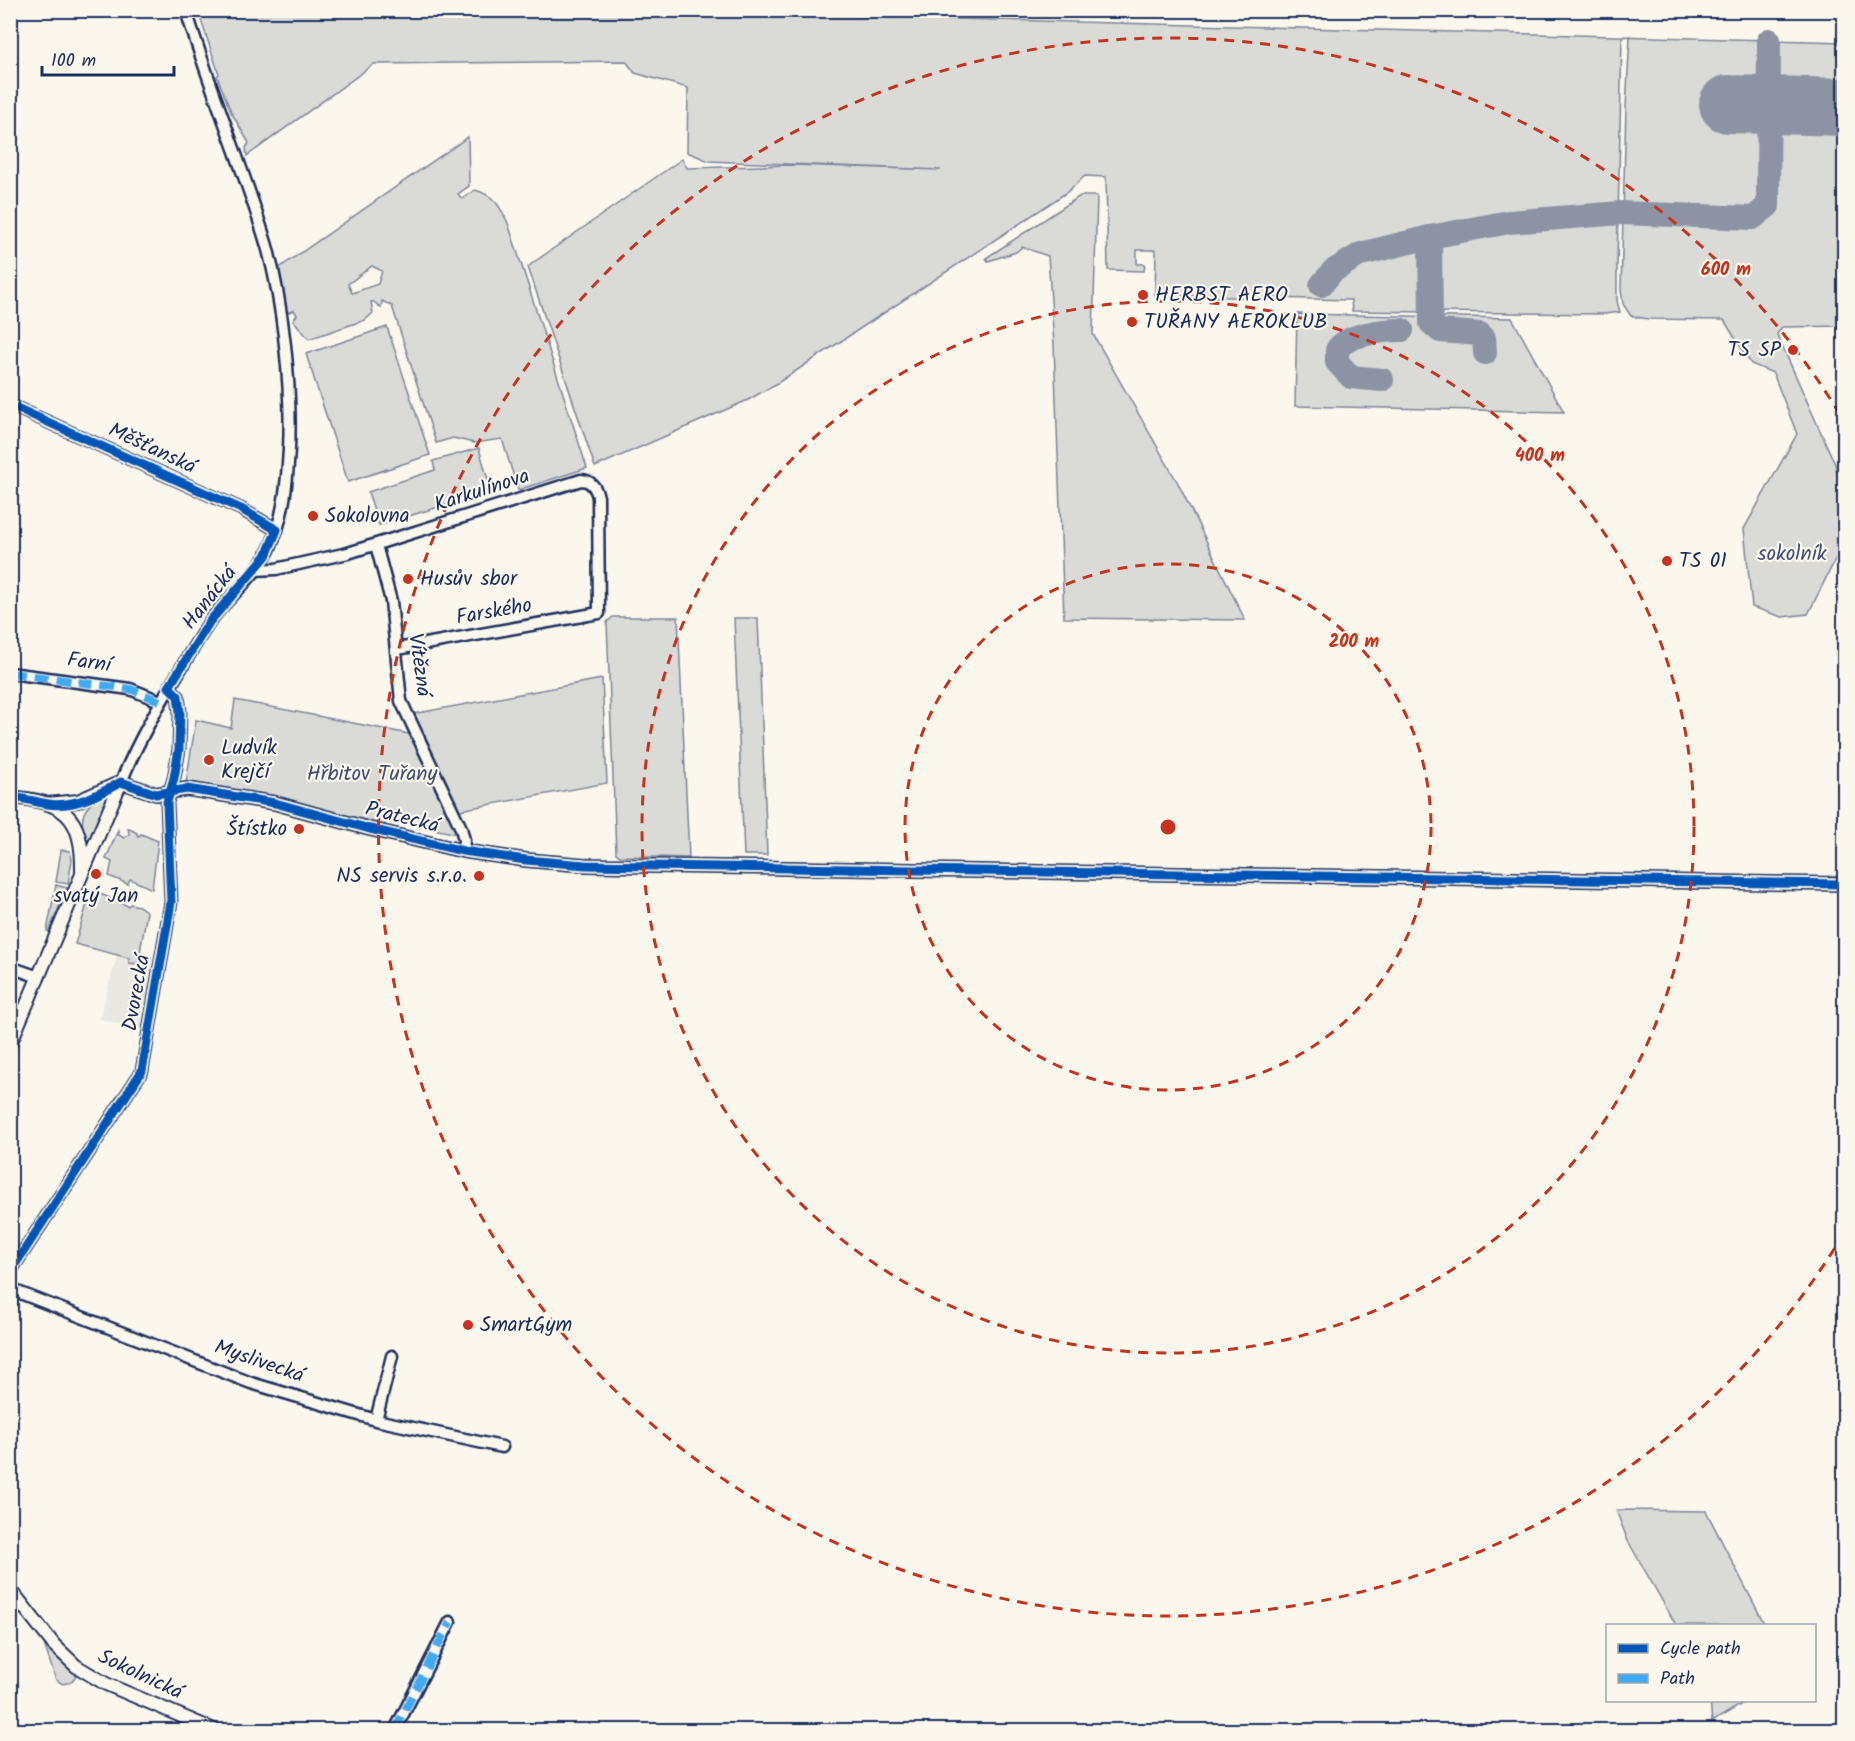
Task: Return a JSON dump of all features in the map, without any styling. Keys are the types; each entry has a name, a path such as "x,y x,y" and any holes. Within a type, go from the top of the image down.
{"main road":[{"name":"Pratecká","path":"121,782 156,794 187,789 275,803 369,829 463,851 544,862 756,868 1845,884"},
{"path":"10,796 48,804 78,801 121,782"},
{"name":"Hanácká","path":"10,1044 121,782"},
{"name":"Hanácká","path":"48,804 65,812 76,827 82,852 82,877"},
{"name":"Sokolnická","path":"10,1589 54,1646 76,1666 106,1684 214,1731"}],"street":[{"name":"Hanácká","path":"121,782 160,701 210,621 267,553 277,530 283,507 288,463 288,388 282,323 274,278 258,218 198,51 186,10"},
{"name":"Měšťanská","path":"10,405 241,509 277,530"},
{"name":"Karkulínova","path":"255,570 283,568 333,557 581,480 589,482 596,490 598,497 599,613"},
{"name":"Vítězná","path":"376,545 390,602 401,701 461,828 464,840 463,851"},
{"path":"267,553 283,568"},
{"name":"Farského","path":"397,650 599,613"},
{"name":"Farní","path":"10,673 130,689 160,701"},
{"name":"Dvorecká","path":"10,1272 142,1071 171,902 167,802 177,763 180,737 178,696 169,687"},
{"path":"10,968 39,977"},
{"name":"Myslivecká","path":"10,1289 251,1383 376,1420 502,1447"},
{"path":"376,1420 392,1356"},
{"path":"395,1731 450,1622"}],"shaded area":[{"path":"117,955 129,958 129,963 154,967 142,1030 99,1019"}],"green space":[{"path":"198,11 767,11 767,14 1627,36 1622,37 1617,266 1617,301 1620,312 1604,314 1352,311 1351,300 1155,295 1156,250 1137,250 1137,264 1145,264 1144,271 1108,270 1106,177 1085,176 1066,193 776,384 748,400 595,467 528,267 682,159 687,168 794,165 941,170 709,161 687,152 688,88 635,73 626,61 374,64 247,156 246,148 249,143 231,112 217,76 219,74"},
{"name":"sokolník","path":"1630,36 1844,42 1844,326 1782,327 1777,334 1835,464 1844,498 1844,542 1808,614 1782,617 1752,607 1744,529 1797,434 1773,373 1751,364 1724,320 1648,319 1631,316 1623,304 1621,290"},
{"path":"468,137 469,186 458,194 462,199 475,190 482,192 499,206 508,223 587,468 518,490 502,439 474,443 453,438 436,443 392,306 382,301 381,308 371,302 373,313 365,320 309,339 293,320 297,315 294,310 287,313 279,268","holes":["372,266 382,271 378,284 352,293 348,284"]},
{"path":"1080,196 1097,196 1093,334 1178,483 1245,620 1064,618 1054,345 1048,256 1022,247 1016,252 988,261 986,258"},
{"path":"1297,314 1512,318 1564,412 1295,406"},
{"path":"387,327 430,455 348,482 306,354"},
{"path":"479,448 492,494 446,508 445,505 379,525 368,492 435,470 433,461"},
{"path":"613,617 678,617 689,858 620,856 616,853 607,622"},
{"path":"734,618 758,618 767,855 744,855"},
{"path":"602,679 607,783 455,811 412,714"},
{"name":"Hřbitov Tuřany","path":"235,700 414,735 459,830 457,834 386,819 385,826 277,797 186,783 196,720 231,728"},
{"path":"106,794 110,799 87,847 82,822 83,815 91,804"},
{"path":"128,828 139,836 141,834 158,841 152,889 130,879 128,884 109,876 112,862 106,859 118,830 119,835 124,838 129,834"},
{"path":"61,850 70,851 72,860 68,884 56,882"},
{"path":"56,885 67,888 49,931 47,931"},
{"path":"98,893 128,906 130,904 139,906 147,912 138,964 129,963 129,958 75,944 87,904 93,906 96,900 91,897 92,894"},
{"path":"1616,1510 1706,1511 1764,1624 1675,1624 1628,1541"},
{"path":"44,1644 75,1672 75,1677 71,1682 63,1684 56,1680"},
{"path":"1710,1702 1745,1702 1712,1722"}],"taxiway":[{"path":"1321,285 1333,271 1361,254 1430,237 1509,222 1621,213 1753,218 1768,206 1769,40"},
{"path":"1430,237 1431,323 1440,331 1480,334 1484,338 1485,353"},
{"path":"1382,380 1351,377 1337,362 1337,350 1349,340 1357,337 1376,332 1402,330"}],"runway":[{"path":"1728,104 1844,107"}],"marked path":[{"path":"10,673 130,689 160,701"},
{"path":"395,1730 450,1622"}],"cycle path":[{"path":"10,405 241,509 277,530 266,556 210,621 169,687 178,696 180,712 179,749 167,802 171,902 142,1071 10,1272"},
{"path":"10,797 58,805 77,802 121,782 156,794 187,789 275,803 463,851 585,865 1844,884"}],"place":[{"name":"HERBST AERO","path":"1143,295"},
{"name":"TUŘANY AEROKLUB","path":"1132,322"},
{"name":"TS SP","path":"1793,350"},
{"name":"Sokolovna","path":"313,516"},
{"name":"TS 01","path":"1667,561"},
{"name":"Husův sbor","path":"408,579"},
{"name":"Ludvík Krejčí","path":"209,760"},
{"name":"Štístko","path":"299,829"},
{"name":"svatý Jan","path":"96,874"},
{"name":"NS servis s.r.o.","path":"479,876"},
{"name":"SmartGym","path":"468,1325"}]}
